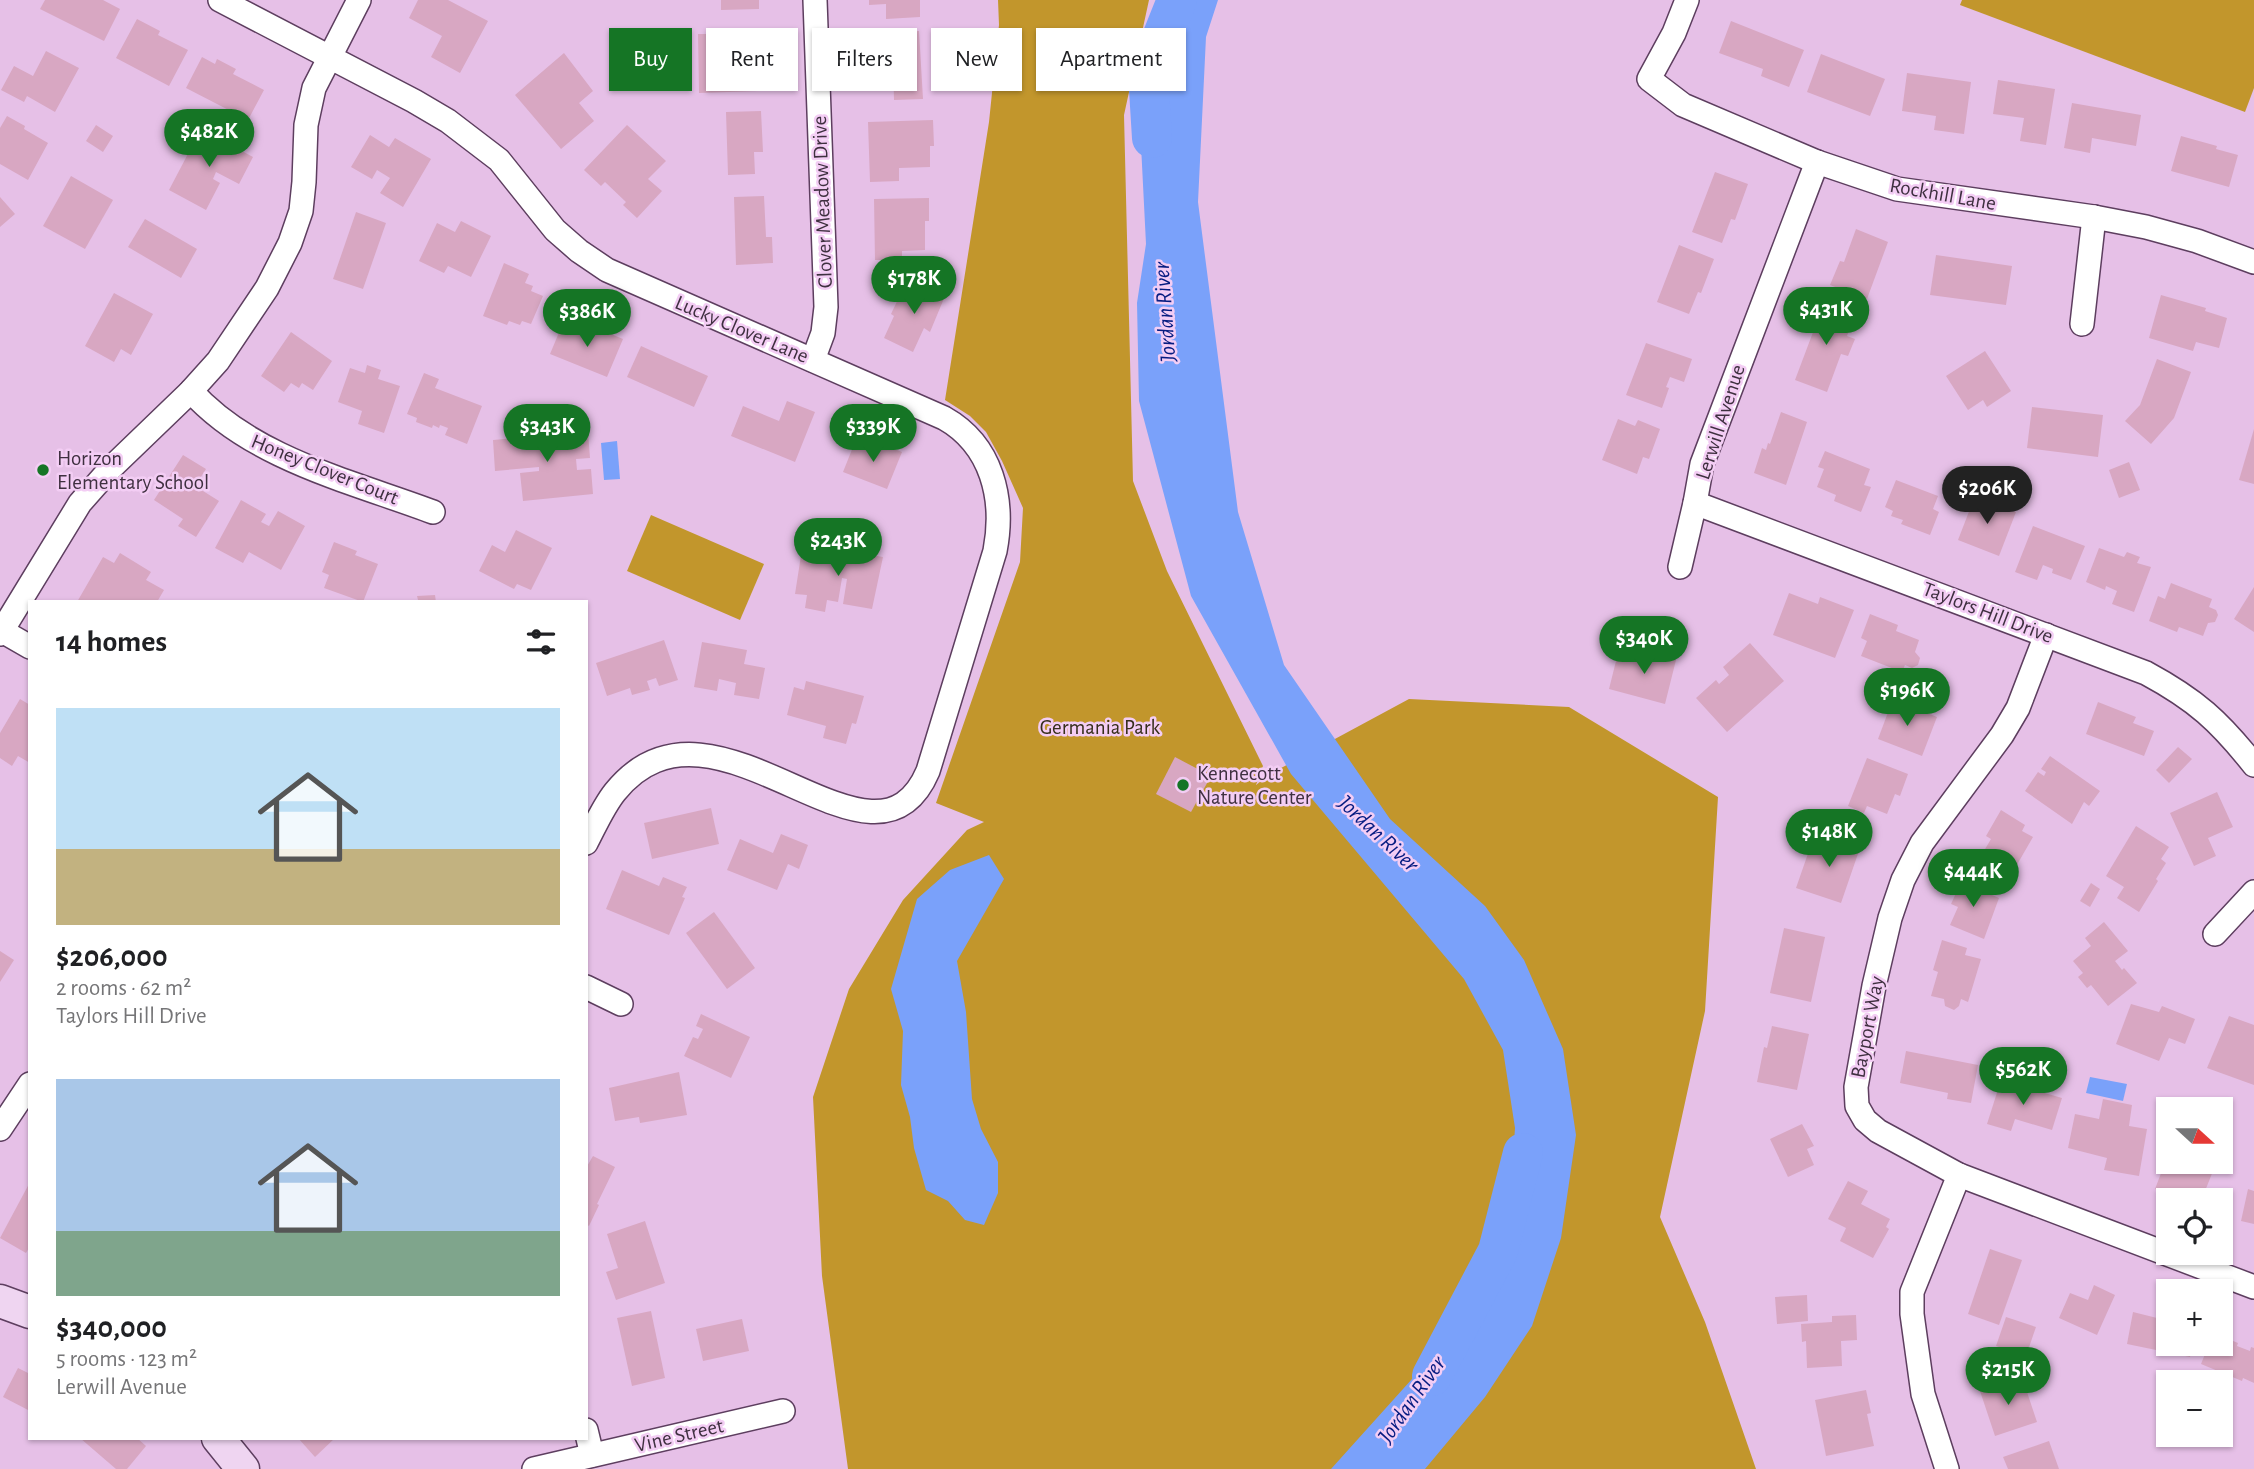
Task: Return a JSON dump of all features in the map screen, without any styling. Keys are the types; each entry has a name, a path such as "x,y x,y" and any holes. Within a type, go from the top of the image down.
{"street":[{"name":"Lucky Clover Lane","path":"220,0 432,110 474,140 509,172 555,230 592,261 643,286 922,407 959,426 981,452 995,484 1000,516 995,551 928,771 919,789 902,804 891,809 866,812 841,805 727,760 699,753 685,754 646,765 624,782 608,802 588,839"},
{"path":"28,646 1,632 80,503 111,468 191,391 218,361 267,288 290,243 303,197 308,112 314,88 359,0"},
{"name":"Clover Meadow Drive","path":"813,360 823,333 825,307 815,0"},
{"name":"Rockhill Lane","path":"1687,0 1674,33 1649,79 1683,105 1817,162 1897,189 2094,217 2197,241 2254,262"},
{"name":"Lerwill Avenue","path":"1680,567 1706,453 1817,162"},
{"path":"2082,324 2094,217"},
{"name":"Honey Clover Court","path":"191,391 217,417 269,450 433,512"},
{"name":"Taylors Hill Drive","path":"1696,503 2128,665 2178,691 2205,710 2232,737 2254,765"},
{"name":"Bayport Way","path":"2046,635 2018,708 2002,735 1922,843 1903,880 1890,918 1874,986 1856,1087 1857,1106 1865,1120 1878,1131 1959,1175 2254,1287"},
{"path":"2215,934 2254,892"},
{"path":"588,988 621,1004"},
{"path":"0,1129 28,1087"},
{"path":"1947,1469 1923,1394 1912,1314 1912,1292 1959,1175"},
{"path":"0,1301 28,1311"},
{"name":"Vine Street","path":"534,1469 783,1411"},
{"path":"588,1438 592,1455"},
{"path":"220,1440 243,1469"}],"green space":[{"name":"Germania Park","path":"998,0 1149,0 1143,28 1036,28 1036,91 1129,91 1124,115 1133,481 1167,571 1263,766 1256,785 1270,774 1409,699 1569,707 1718,797 1705,1011 1660,1217 1705,1322 1756,1469 848,1469 822,1276 813,1097 849,989 903,900 967,830 984,822 936,803 1020,562 1023,508 1002,461 986,432 970,416 945,400 992,91 1022,91 1022,28 999,28"},
{"path":"1962,0 2254,0 2254,88 2245,112 1960,5"},
{"path":"651,515 764,564 740,620 627,571"}],"water":[{"path":"1160,0 1218,0 1206,37 1198,202 1238,512 1284,665 1390,819 1485,906 1524,960 1563,1049 1576,1135 1561,1238 1532,1326 1485,1397 1425,1469 1331,1469 1466,1319 1509,1212 1515,1128 1503,1050 1464,979 1291,774 1191,596 1139,401 1137,303 1146,244 1141,145 1148,91 1186,91 1186,28 1156,28"},
{"path":"617,441 620,479 604,480 601,443"},
{"path":"989,855 1004,879 957,961 966,1012 972,1099 981,1129 998,1162 998,1193 984,1225 965,1220 948,1201 926,1190 901,1085 903,1031 891,989 917,899 950,870"},
{"path":"2090,1077 2127,1084 2123,1101 2086,1093"}],"building":[{"path":"45,0 103,0 120,9 104,41 40,9"},
{"path":"418,0 448,0 488,21 460,73 431,57 442,36 409,18"},
{"path":"721,0 759,0 759,9 721,10"},
{"path":"869,0 920,0 920,17 886,19 886,4 869,5"},
{"path":"137,19 160,31 158,35 188,50 169,86 116,58"},
{"path":"1731,21 1804,50 1789,87 1761,76 1763,69 1719,53"},
{"path":"917,31 923,99 894,100 894,91 917,91"},
{"path":"698,34 706,34 706,91 759,91 699,93"},
{"path":"46,51 79,68 55,112 27,96 24,102 1,90 14,66 33,76"},
{"path":"564,53 593,91 579,103 594,121 561,149 515,95"},
{"path":"1821,54 1885,79 1870,116 1807,92"},
{"path":"202,57 215,64 217,59 236,69 233,74 264,90 248,120 186,88"},
{"path":"1907,73 1971,82 1964,134 1934,130 1936,116 1902,111"},
{"path":"1998,80 2055,89 2046,145 2020,141 2024,118 1993,114"},
{"path":"2072,103 2141,115 2136,146 2092,138 2090,153 2064,148"},
{"path":"761,111 763,152 754,152 755,174 728,175 726,112"},
{"path":"7,116 48,143 28,180 0,164 0,128"},
{"path":"933,120 934,146 930,146 930,167 899,168 899,181 870,182 868,122"},
{"path":"96,125 113,136 103,152 86,141"},
{"path":"627,125 666,161 648,179 662,191 637,218 623,205 626,202 605,182 601,186 584,170"},
{"path":"201,129 253,157 239,184 216,172 213,179 220,183 206,210 169,190"},
{"path":"370,135 389,147 395,138 431,159 403,207 380,193 390,178 377,170 372,179 351,167"},
{"path":"2181,136 2238,155 2229,187 2171,171"},
{"path":"1715,172 1748,184 1735,220 1731,219 1722,243 1692,232"},
{"path":"71,176 113,200 85,249 43,226"},
{"path":"764,196 766,237 772,237 773,263 736,265 734,197"},
{"path":"0,197 15,214 0,227"},
{"path":"929,198 929,221 925,221 925,250 902,251 902,260 875,260 874,199"},
{"path":"356,212 386,223 363,289 333,279"},
{"path":"145,219 197,249 181,278 128,247"},
{"path":"461,221 491,236 471,277 448,266 444,273 419,261 437,223 455,232"},
{"path":"1856,229 1888,242 1867,299 1830,285 1840,261 1844,262"},
{"path":"1679,245 1714,259 1701,293 1698,292 1689,314 1657,302"},
{"path":"1936,255 2012,266 2006,305 1930,295"},
{"path":"504,263 529,274 525,283 533,286 531,291 543,296 531,324 522,321 520,325 509,321 507,325 483,316"},
{"path":"912,281 945,296 930,332 924,328 913,352 884,338 901,293 905,295"},
{"path":"114,293 153,314 131,355 121,349 114,362 85,346"},
{"path":"2161,295 2206,308 2205,311 2227,318 2219,348 2196,342 2193,351 2149,338"},
{"path":"1824,303 1855,314 1847,336 1855,339 1848,356 1841,354 1827,392 1795,380"},
{"path":"563,323 591,335 594,327 623,339 607,377 550,354"},
{"path":"291,332 332,361 313,390 302,383 299,388 291,383 284,392 261,376"},
{"path":"1646,343 1692,359 1684,382 1670,377 1662,408 1626,395"},
{"path":"641,346 708,376 694,407 627,377"},
{"path":"1985,351 2011,391 1987,407 1983,400 1968,410 1946,376"},
{"path":"2157,359 2191,372 2174,418 2151,444 2125,421 2140,405"},
{"path":"367,365 381,370 378,379 400,386 384,433 358,424 362,411 338,402 350,368 365,373"},
{"path":"424,373 439,379 435,388 482,406 467,444 445,435 448,428 433,425 432,428 416,422 417,418 407,414"},
{"path":"787,401 815,412 795,462 731,436 743,406 779,421"},
{"path":"2032,407 2103,415 2098,457 2027,448"},
{"path":"1781,412 1807,422 1786,485 1754,473 1762,448 1766,450 1768,443 1770,444"},
{"path":"1618,419 1635,426 1638,420 1660,429 1649,459 1643,457 1637,474 1602,460"},
{"path":"2254,429 2254,484 2239,480"},
{"path":"588,432 590,458 576,459 577,470 591,469 593,494 523,501 520,473 539,471 539,467 495,471 493,440"},
{"path":"855,442 873,449 876,442 902,452 887,489 843,472"},
{"path":"1825,451 1870,469 1864,485 1871,487 1861,512 1834,501 1836,495 1817,487 1824,469 1818,467"},
{"path":"183,455 206,469 195,486 219,501 196,537 178,526 183,519 154,500"},
{"path":"2129,462 2140,490 2119,498 2109,470"},
{"path":"1896,480 1938,496 1933,509 1939,512 1930,535 1901,524 1903,520 1891,516 1893,511 1885,507"},
{"path":"1975,496 2016,512 1999,556 1958,540"},
{"path":"241,500 266,514 261,522 269,526 278,511 305,526 281,570 249,552 243,563 215,548"},
{"path":"2033,526 2085,546 2071,580 2052,573 2053,569 2043,565 2037,580 2015,572"},
{"path":"516,530 552,548 531,590 517,584 514,589 479,571 492,545 505,552"},
{"path":"334,542 357,551 355,555 378,564 364,600 324,588 329,575 322,572"},
{"path":"818,546 883,557 872,609 843,604 847,579 842,578 838,602 827,600 825,612 805,608 807,595 795,594 802,549 817,551"},
{"path":"2099,548 2124,557 2127,552 2140,557 2137,563 2151,567 2134,612 2112,604 2117,591 2106,586 2105,590 2086,582"},
{"path":"120,553 151,572 146,580 164,590 158,600 78,600 103,557 114,563"},
{"path":"2171,583 2212,599 2209,607 2216,610 2218,615 2215,622 2208,623 2203,636 2179,627 2177,632 2149,621 2158,596 2165,599"},
{"path":"2254,587 2254,632 2234,619"},
{"path":"1789,593 1818,604 1820,597 1854,610 1835,658 1773,635"},
{"path":"435,595 436,600 418,600 417,596"},
{"path":"1870,614 1898,625 1896,631 1919,640 1915,652 1920,658 1918,665 1912,668 1905,665 1902,672 1861,656 1867,641 1861,638"},
{"path":"664,640 678,680 659,686 656,678 647,681 650,690 632,695 630,688 607,696 596,663"},
{"path":"702,642 747,650 744,664 765,668 759,699 734,695 736,683 719,679 717,691 694,687"},
{"path":"1750,643 1784,681 1727,732 1696,698 1716,680 1719,684 1729,675 1723,667"},
{"path":"1652,650 1677,656 1665,704 1609,689 1618,653 1639,658 1638,662 1648,665"},
{"path":"806,681 864,696 856,724 852,723 846,744 823,738 826,726 787,715 794,687 804,690"},
{"path":"20,699 28,704 28,762 18,756 12,766 0,758 0,733"},
{"path":"1893,699 1937,717 1922,756 1878,739"},
{"path":"2098,702 2136,717 2133,723 2154,731 2144,756 2086,734"},
{"path":"2178,747 2192,759 2169,783 2156,770"},
{"path":"2050,756 2100,791 2089,806 2084,802 2072,824 2025,791 2038,772 2044,776 2046,772 2041,769"},
{"name":"Kennecott Nature Center","path":"1175,757 1211,776 1191,812 1156,794"},
{"path":"1867,758 1908,774 1900,796 1895,794 1887,814 1867,806 1864,813 1848,806"},
{"path":"2217,792 2233,827 2208,838 2216,856 2194,866 2170,813"},
{"path":"711,808 719,844 652,859 644,823"},
{"path":"2001,810 2025,825 2022,831 2033,837 2011,875 1998,868 1996,872 1978,861 1991,839 1986,836"},
{"path":"2136,826 2169,847 2161,859 2166,863 2156,879 2158,881 2139,912 2117,898 2124,887 2106,876"},
{"path":"781,834 808,845 799,869 788,864 777,890 727,870 740,839 773,853"},
{"path":"1835,836 1861,845 1841,903 1796,888 1812,842 1831,848"},
{"path":"622,870 659,886 663,877 687,887 669,935 606,909"},
{"path":"1963,878 1985,887 1983,891 1999,898 1984,939 1950,925 1958,907 1951,904"},
{"path":"2091,883 2100,889 2090,907 2080,901"},
{"path":"714,912 755,968 727,989 686,933"},
{"path":"2104,922 2128,951 2115,961 2137,983 2108,1006 2091,985 2087,988 2078,977 2083,973 2073,961 2091,946 2085,938"},
{"path":"1784,928 1825,937 1811,1002 1770,993"},
{"path":"1942,940 1967,948 1965,955 1981,959 1968,1002 1961,999 1954,1010 1945,1006 1944,999 1931,996 1938,972 1933,970"},
{"path":"0,951 14,960 0,982"},
{"path":"2131,1004 2159,1012 2162,1006 2195,1019 2185,1044 2169,1038 2159,1061 2116,1044"},
{"path":"701,1014 750,1037 731,1078 684,1056 693,1037 698,1039 703,1029 696,1026"},
{"path":"2229,1016 2254,1025 2254,1085 2207,1068"},
{"path":"1772,1026 1809,1034 1797,1090 1757,1082 1764,1047 1767,1048"},
{"path":"1906,1051 1978,1065 1971,1103 1947,1099 1948,1093 1900,1083"},
{"path":"679,1072 687,1115 640,1123 639,1117 615,1121 609,1088"},
{"path":"2001,1080 2062,1098 2052,1130 2015,1119 2011,1131 1987,1124"},
{"path":"2103,1099 2132,1105 2129,1126 2147,1129 2139,1176 2104,1170 2107,1158 2068,1148 2075,1114 2099,1119"},
{"path":"1802,1124 1814,1146 1807,1149 1814,1165 1788,1177 1770,1139"},
{"path":"593,1156 615,1167 589,1226 588,1225 588,1165"},
{"path":"2161,1174 2212,1174 2206,1188 2155,1189"},
{"path":"1848,1181 1868,1191 1861,1204 1890,1219 1886,1227 1889,1229 1873,1258 1840,1241 1846,1228 1828,1219"},
{"path":"28,1186 28,1250 26,1253 0,1238"},
{"path":"2248,1189 2254,1191 2254,1224 2241,1221"},
{"path":"645,1221 665,1283 616,1300 606,1272 618,1268 607,1234"},
{"path":"1990,1249 2022,1260 1999,1325 1968,1314"},
{"path":"2094,1285 2115,1295 2097,1335 2059,1318 2070,1293 2088,1300"},
{"path":"1807,1295 1808,1321 1777,1324 1775,1297"},
{"path":"651,1311 665,1378 632,1386 617,1318"},
{"path":"2133,1312 2156,1318 2156,1350 2127,1344"},
{"path":"1856,1315 1857,1340 1841,1341 1842,1366 1807,1368 1806,1341 1802,1342 1801,1324 1832,1322 1832,1316"},
{"path":"2006,1317 2036,1327 2026,1356 1996,1346"},
{"path":"742,1319 749,1351 703,1361 696,1329"},
{"path":"2233,1341 2238,1343 2237,1346 2250,1351 2251,1347 2254,1348 2254,1383 2233,1377 2233,1370 2215,1370 2201,1364 2204,1356 2233,1356"},
{"path":"18,1368 28,1373 28,1410 3,1397"},
{"path":"2022,1377 2037,1422 1995,1436 1980,1391"},
{"path":"1866,1390 1871,1413 1867,1414 1874,1446 1826,1456 1815,1400"},
{"path":"82,1440 139,1440 146,1446 127,1469 116,1469"},
{"path":"300,1440 333,1440 315,1457"},
{"path":"2049,1441 2059,1469 2008,1469 2003,1457"}],"waterway":[{"name":"Jordan River","path":"1152,138 1148,73 1177,0"},
{"name":"Jordan River","path":"1432,1376 1498,1251 1523,1153"}],"place":[{"name":"Horizon Elementary School","path":"43,470"},
{"name":"Kennecott Nature Center","path":"1183,785"}]}
